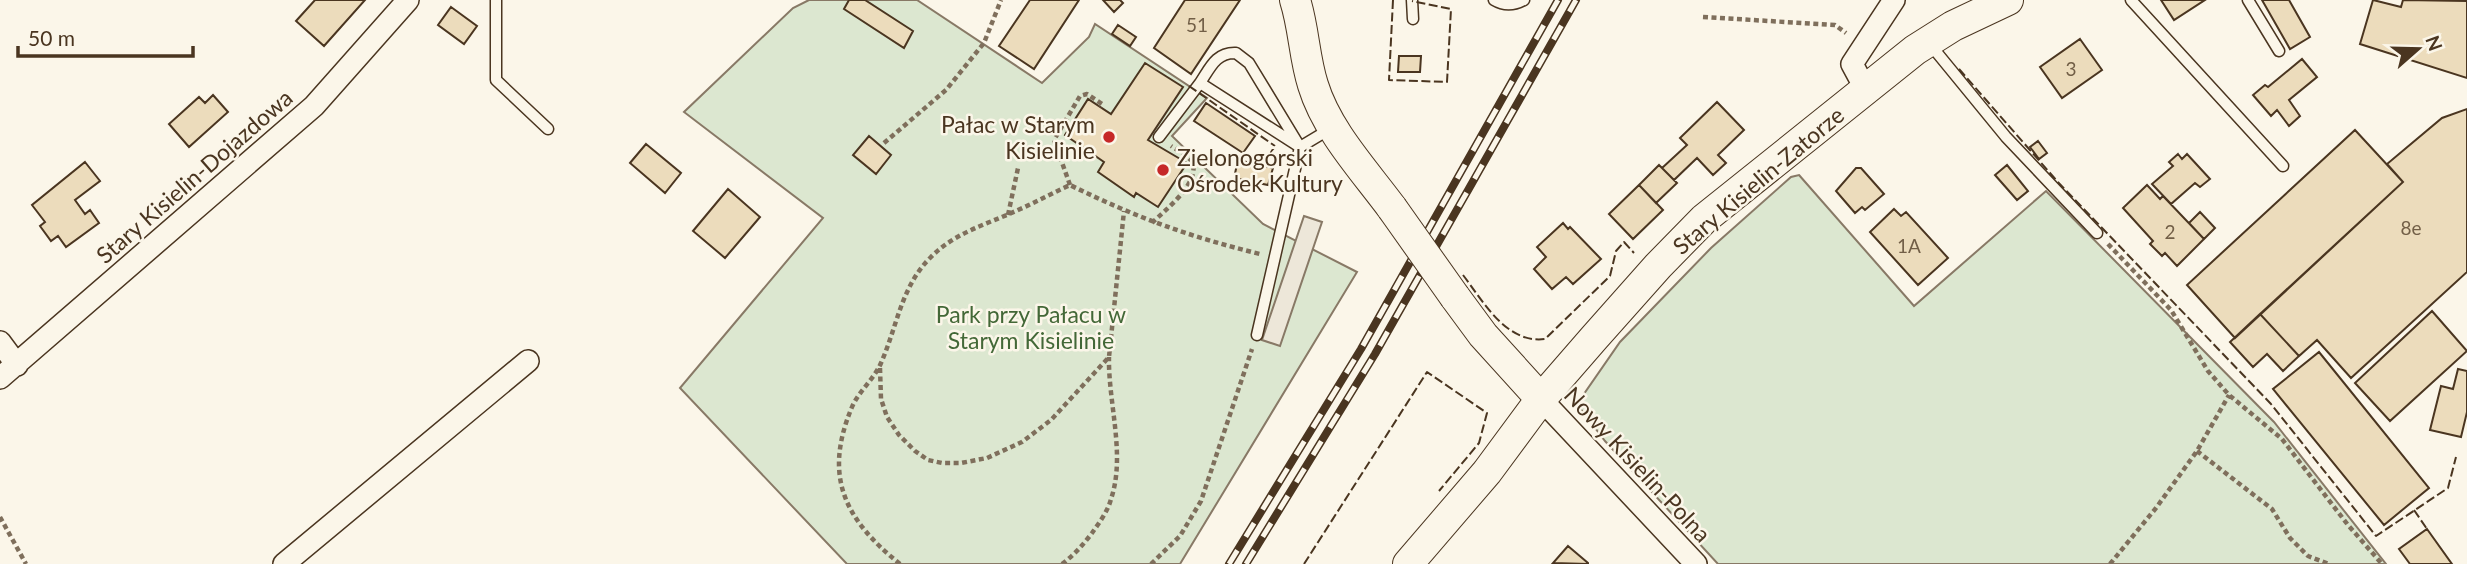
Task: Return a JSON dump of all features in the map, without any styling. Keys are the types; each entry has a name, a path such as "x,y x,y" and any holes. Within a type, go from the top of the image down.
{"street":[{"name":"Stary Kisielin-Dojazdowa","path":"0,378 314,106 408,0"},
{"path":"1295,0 1312,85 1333,127 1483,335 1541,399"},
{"path":"1866,90 1852,64 1894,0"},
{"name":"Stary Kisielin-Zatorze","path":"1408,564 1487,472 1541,399 1640,286 1704,219 1927,41 2008,0"},
{"path":"0,342 17,365"},
{"path":"284,564 528,360"},
{"name":"Nowy Kisielin-Polna","path":"1541,399 1696,564"}],"lane":[{"path":"496,0 496,80 548,129"},
{"path":"1412,0 1413,19"},
{"path":"1494,0 1500,4 1515,5 1524,0"},
{"path":"2131,0 2283,166"},
{"path":"2248,0 2279,51"},
{"path":"1927,41 2006,137 2097,233"},
{"path":"1159,137 1216,58 1228,52 1236,53 1249,63 1300,147 1257,335"},
{"path":"1200,83 1300,147"},
{"path":"1300,147 1333,127"}],"path":[{"path":"884,143 946,90 984,43 1001,0"},
{"path":"1703,17 1835,26 1864,45"},
{"path":"1100,107 1102,104 1087,94 1080,96 1054,140 1070,185 1152,223 1203,240 1276,258"},
{"path":"1152,223 1184,192 1193,165 1190,159 1159,137"},
{"path":"1008,215 1018,168"},
{"path":"1070,185 1008,215 960,233 929,258 903,296 881,363 881,399 887,417 899,435 915,451 928,460 961,464 987,458 1032,435 1051,420 1109,356"},
{"path":"1062,564 1083,546 1111,499 1116,454 1108,380 1109,356 1124,211"},
{"path":"2097,233 2171,310 2208,371 2229,395 2281,439 2382,564"},
{"path":"1151,564 1180,536 1200,501 1257,335"},
{"path":"881,363 853,406 840,448 839,481 853,517 884,551 900,564"},
{"path":"2110,564 2156,508 2197,451 2229,395"},
{"path":"2197,451 2272,509 2290,538 2308,556 2329,564"},
{"path":"0,517 26,564"}],"green space":[{"name":"Park przy Pałacu w Starym Kisielinie","path":"809,0 917,0 1042,83 1089,37 1095,24 1207,98 1172,136 1263,224 1357,272 1180,564 847,564 680,388 823,218 684,112 793,8"},
{"path":"1799,175 1914,306 2046,191 2274,422 2386,564 1718,564 1605,441 1577,404 1620,342 1711,248 1791,177"}],"shaded area":[{"path":"1304,216 1322,222 1280,346 1262,340"}],"building":[{"path":"315,0 365,0 324,46 296,21"},
{"path":"849,0 865,0 913,31 904,48 844,9"},
{"path":"1030,0 1079,0 1034,69 999,46"},
{"path":"1103,0 1120,0 1123,3 1114,12"},
{"path":"1185,0 1240,0 1191,74 1154,48"},
{"path":"2161,0 2205,0 2174,20"},
{"path":"2262,0 2289,0 2310,37 2290,49"},
{"path":"2373,0 2401,7 2403,0 2467,1 2467,78 2360,44"},
{"path":"451,7 477,26 464,44 438,25"},
{"path":"1118,25 1136,37 1130,46 1112,34"},
{"path":"2080,39 2102,70 2062,98 2040,67"},
{"path":"1399,56 1421,56 1420,72 1398,72"},
{"path":"2302,59 2317,77 2289,100 2300,116 2289,126 2277,110 2271,116 2253,95 2265,85 2268,87"},
{"name":"Pałac w Starym Kisielinie","path":"1145,63 1183,87 1148,140 1187,163 1158,207 1136,193 1134,197 1098,172 1104,162 1065,135 1088,99 1111,114"},
{"path":"213,95 228,112 189,147 169,124 199,97 205,103"},
{"path":"1717,102 1744,130 1718,155 1726,163 1713,175 1697,158 1674,180 1662,168 1687,145 1680,138"},
{"path":"1206,103 1255,136 1243,153 1194,121"},
{"path":"2467,109 2467,272 2351,378 2317,340 2299,356 2260,314 2403,182 2387,164 2442,118"},
{"path":"2355,130 2403,182 2235,338 2187,285"},
{"path":"869,136 891,155 876,174 853,155"},
{"path":"2038,141 2047,153 2039,159 2030,147"},
{"path":"646,144 681,173 665,193 630,163"},
{"path":"2178,154 2182,159 2187,154 2210,179 2200,187 2195,183 2171,204 2152,184 2173,166 2169,162"},
{"path":"1238,160 1273,168 1268,185 1234,178"},
{"path":"85,162 100,181 75,200 85,214 90,210 99,223 66,247 58,236 51,241 40,226 45,222 32,205"},
{"path":"1659,165 1677,183 1656,203 1639,185"},
{"path":"2007,165 2028,191 2017,200 1995,175"},
{"path":"1856,168 1861,168 1884,194 1865,210 1862,207 1855,213 1836,191"},
{"path":"1639,185 1663,210 1633,239 1609,214"},
{"path":"2147,185 2160,199 2163,196 2204,239 2177,266 2165,253 2162,256 2150,244 2153,241 2123,208"},
{"path":"728,189 760,217 725,258 693,231"},
{"path":"1894,209 1901,216 1906,212 1948,258 1918,285 1870,232"},
{"path":"2200,212 2215,228 2204,239 2189,223"},
{"path":"1563,223 1601,259 1573,284 1566,277 1552,289 1534,269 1546,257 1537,247"},
{"path":"2432,311 2467,351 2390,421 2355,383"},
{"path":"2260,314 2299,356 2283,371 2267,354 2253,367 2230,342"},
{"path":"2319,352 2429,488 2384,525 2273,389"},
{"path":"2458,369 2467,371 2467,412 2461,437 2430,430 2441,386 2453,389"},
{"path":"2427,529 2452,564 2410,564 2399,549"},
{"path":"1568,546 1588,563 1588,564 1553,563"}],"railway":[{"path":"1229,564 1361,349 1558,0"},
{"path":"1246,564 1375,354 1576,0"}],"fence":[{"path":"1393,0 1389,80 1447,82 1451,9 1412,1"},
{"path":"1959,69 2057,181 2271,404 2376,536 2448,488 2456,457"},
{"path":"1189,86 1275,146"},
{"path":"1463,275 1487,308 1507,328 1531,339 1545,339 1610,276 1616,251 1624,242 1634,253"},
{"path":"1304,564 1427,372 1487,413 1479,443 1439,491"},
{"path":"2414,510 2427,529"}],"place":[{"name":"Pałac w Starym Kisielinie","path":"1109,137"},
{"name":"Zielonogórski Ośrodek Kultury","path":"1163,170"}]}
